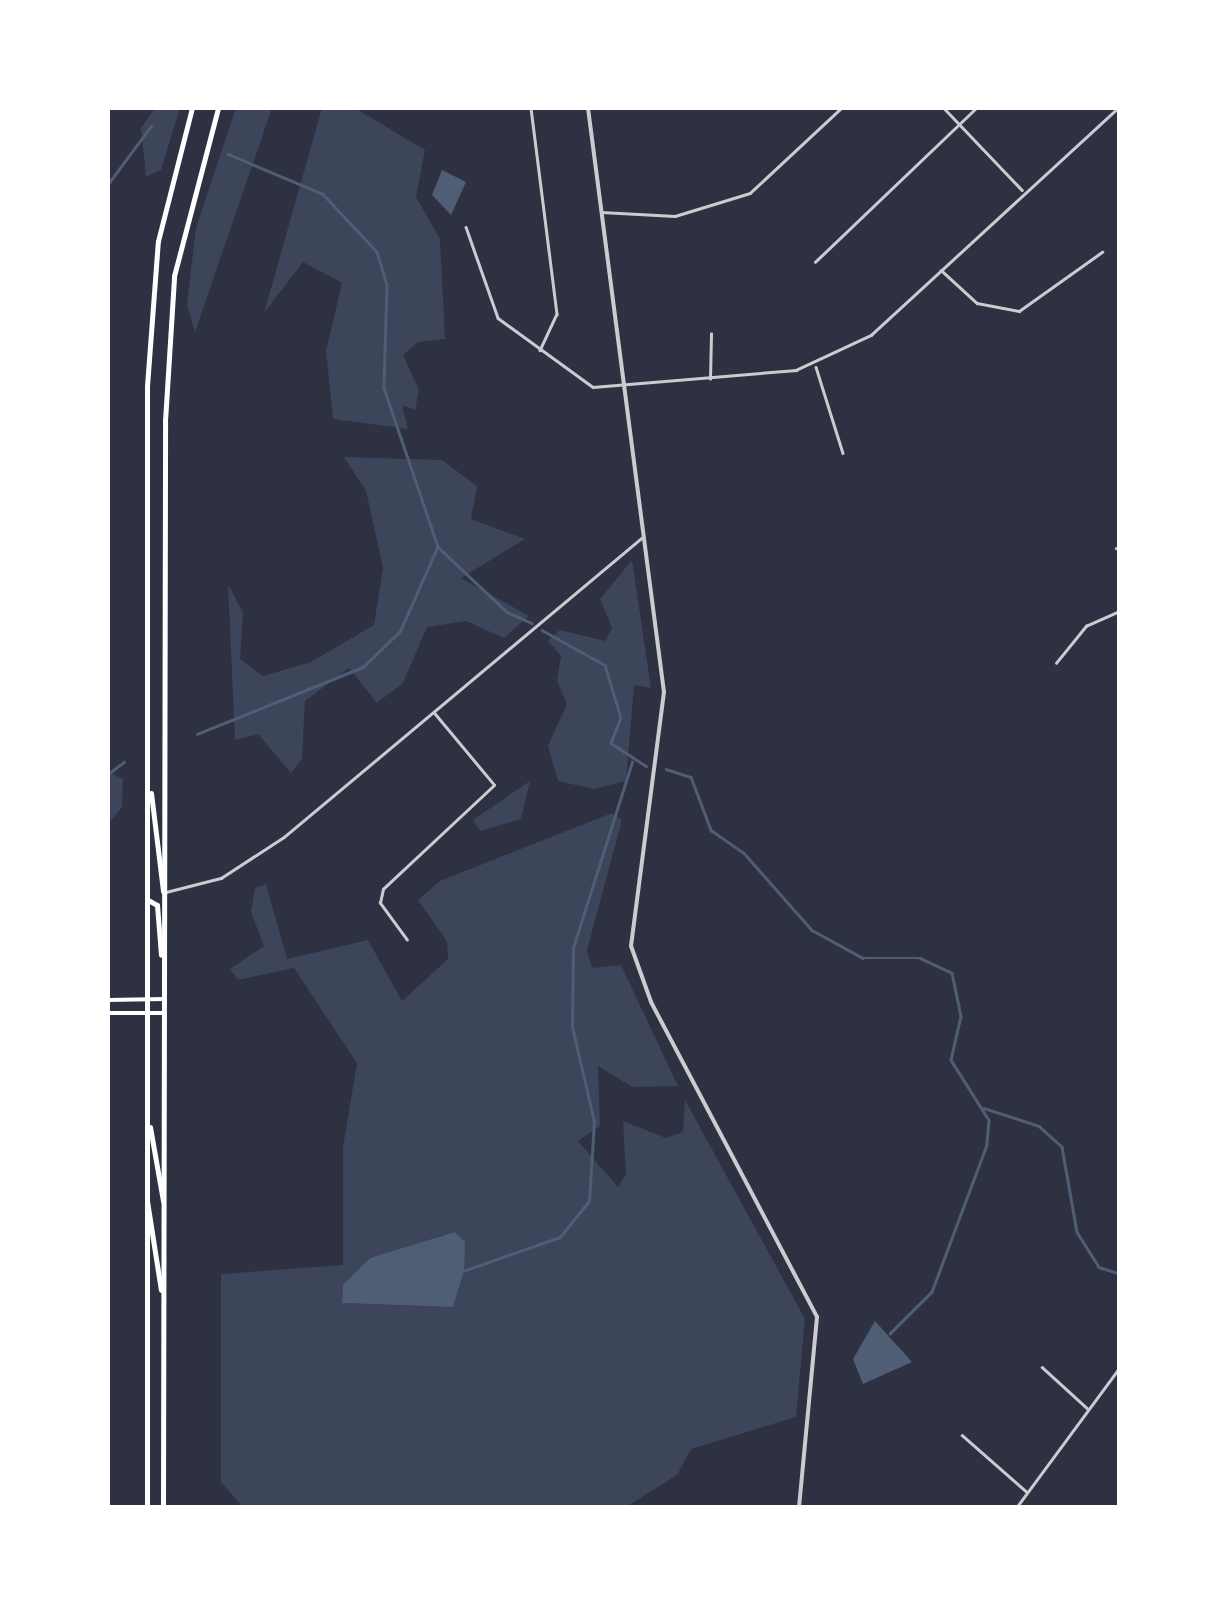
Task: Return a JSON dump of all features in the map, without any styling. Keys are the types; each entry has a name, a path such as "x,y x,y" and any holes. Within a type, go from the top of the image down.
{"highway":[{"path":"147,1508 148,776 154,273 192,108"},
{"path":"163,1508 168,339 186,211 218,108"},
{"path":"148,776 164,892"},
{"path":"148,900 157,905 164,963"},
{"path":"148,1114 164,1201"},
{"path":"147,1200 164,1317"}],"main road":[{"path":"108,1000 164,999"},
{"path":"108,1014 164,1013"}],"street":[{"path":"531,108 557,314 539,351"},
{"path":"588,108 664,692 632,946 651,1002 818,1317 799,1508"},
{"path":"600,212 675,216 750,193 841,108"},
{"path":"944,108 1023,191"},
{"path":"814,262 976,108"},
{"path":"466,227 488,305 539,351 593,387 624,391 816,366 862,342 1118,108"},
{"path":"940,269 977,303 1019,311 1102,252"},
{"path":"710,334 711,380"},
{"path":"816,366 843,454"},
{"path":"164,892 214,881 254,858 642,538"},
{"path":"1056,663 1086,626 1120,611"},
{"path":"408,940 380,903 383,890 494,785 434,713"},
{"path":"1042,1366 1088,1409"},
{"path":"1016,1508 1120,1367"},
{"path":"962,1435 1027,1492"}],"shaded area":[{"path":"155,108 180,108 161,170 146,177 141,128"},
{"path":"236,108 272,108 195,332 187,304 196,228"},
{"path":"322,108 355,108 425,150 416,197 440,239 445,339 418,342 403,355 419,390 415,410 402,405 408,429 333,419 326,351 342,283 303,262 264,313"},
{"path":"442,170 466,182 451,215 432,195"},
{"path":"344,457 442,460 477,486 471,519 525,539 461,578 529,616 504,638 466,621 427,627 403,683 377,703 349,668 305,701 302,759 291,773 258,734 235,740 228,584 243,613 240,659 263,676 311,662 374,625 383,568 366,491"},
{"path":"632,560 651,688 634,685 626,781 594,789 558,781 548,746 567,704 557,681 561,656 548,641 560,630 605,641 612,628 600,599"},
{"path":"108,772 123,779 122,807 108,824"},
{"path":"530,781 521,819 480,831 473,820"},
{"path":"612,813 622,820 587,950 592,968 621,965 678,1086 632,1087 598,1066 600,1126 578,1141 618,1187 626,1174 623,1121 666,1138 683,1132 685,1100 805,1319 796,1417 691,1449 677,1475 626,1507 243,1507 221,1482 221,1274 343,1265 343,1147 357,1063 294,968 238,980 230,969 264,946 251,912 255,888 266,884 287,959 368,940 402,1001 448,959 447,941 418,900 440,881","holes":["441,1235 464,1271 453,1307 342,1303 343,1285 370,1258 416,1251"]},
{"path":"455,1232 465,1242 464,1271 453,1307 342,1303 343,1285 370,1258"},
{"path":"875,1321 912,1362 863,1384 853,1359"}],"waterway":[{"path":"108,184 151,126"},
{"path":"228,154 323,194 377,252 387,285 384,388 438,547 507,612 532,623"},
{"path":"197,734 363,667 400,631 437,548"},
{"path":"542,630 605,665 621,718 611,743 646,766"},
{"path":"108,774 124,762"},
{"path":"463,1271 560,1237 589,1201 594,1122 572,1027 573,948 632,762"},
{"path":"666,769 691,777 711,830 744,853 812,930 863,958 920,958 952,973 961,1016 951,1060 989,1120 987,1145 932,1292 890,1334"},
{"path":"984,1108 1039,1126 1062,1147 1077,1232 1099,1267 1120,1274"}]}
